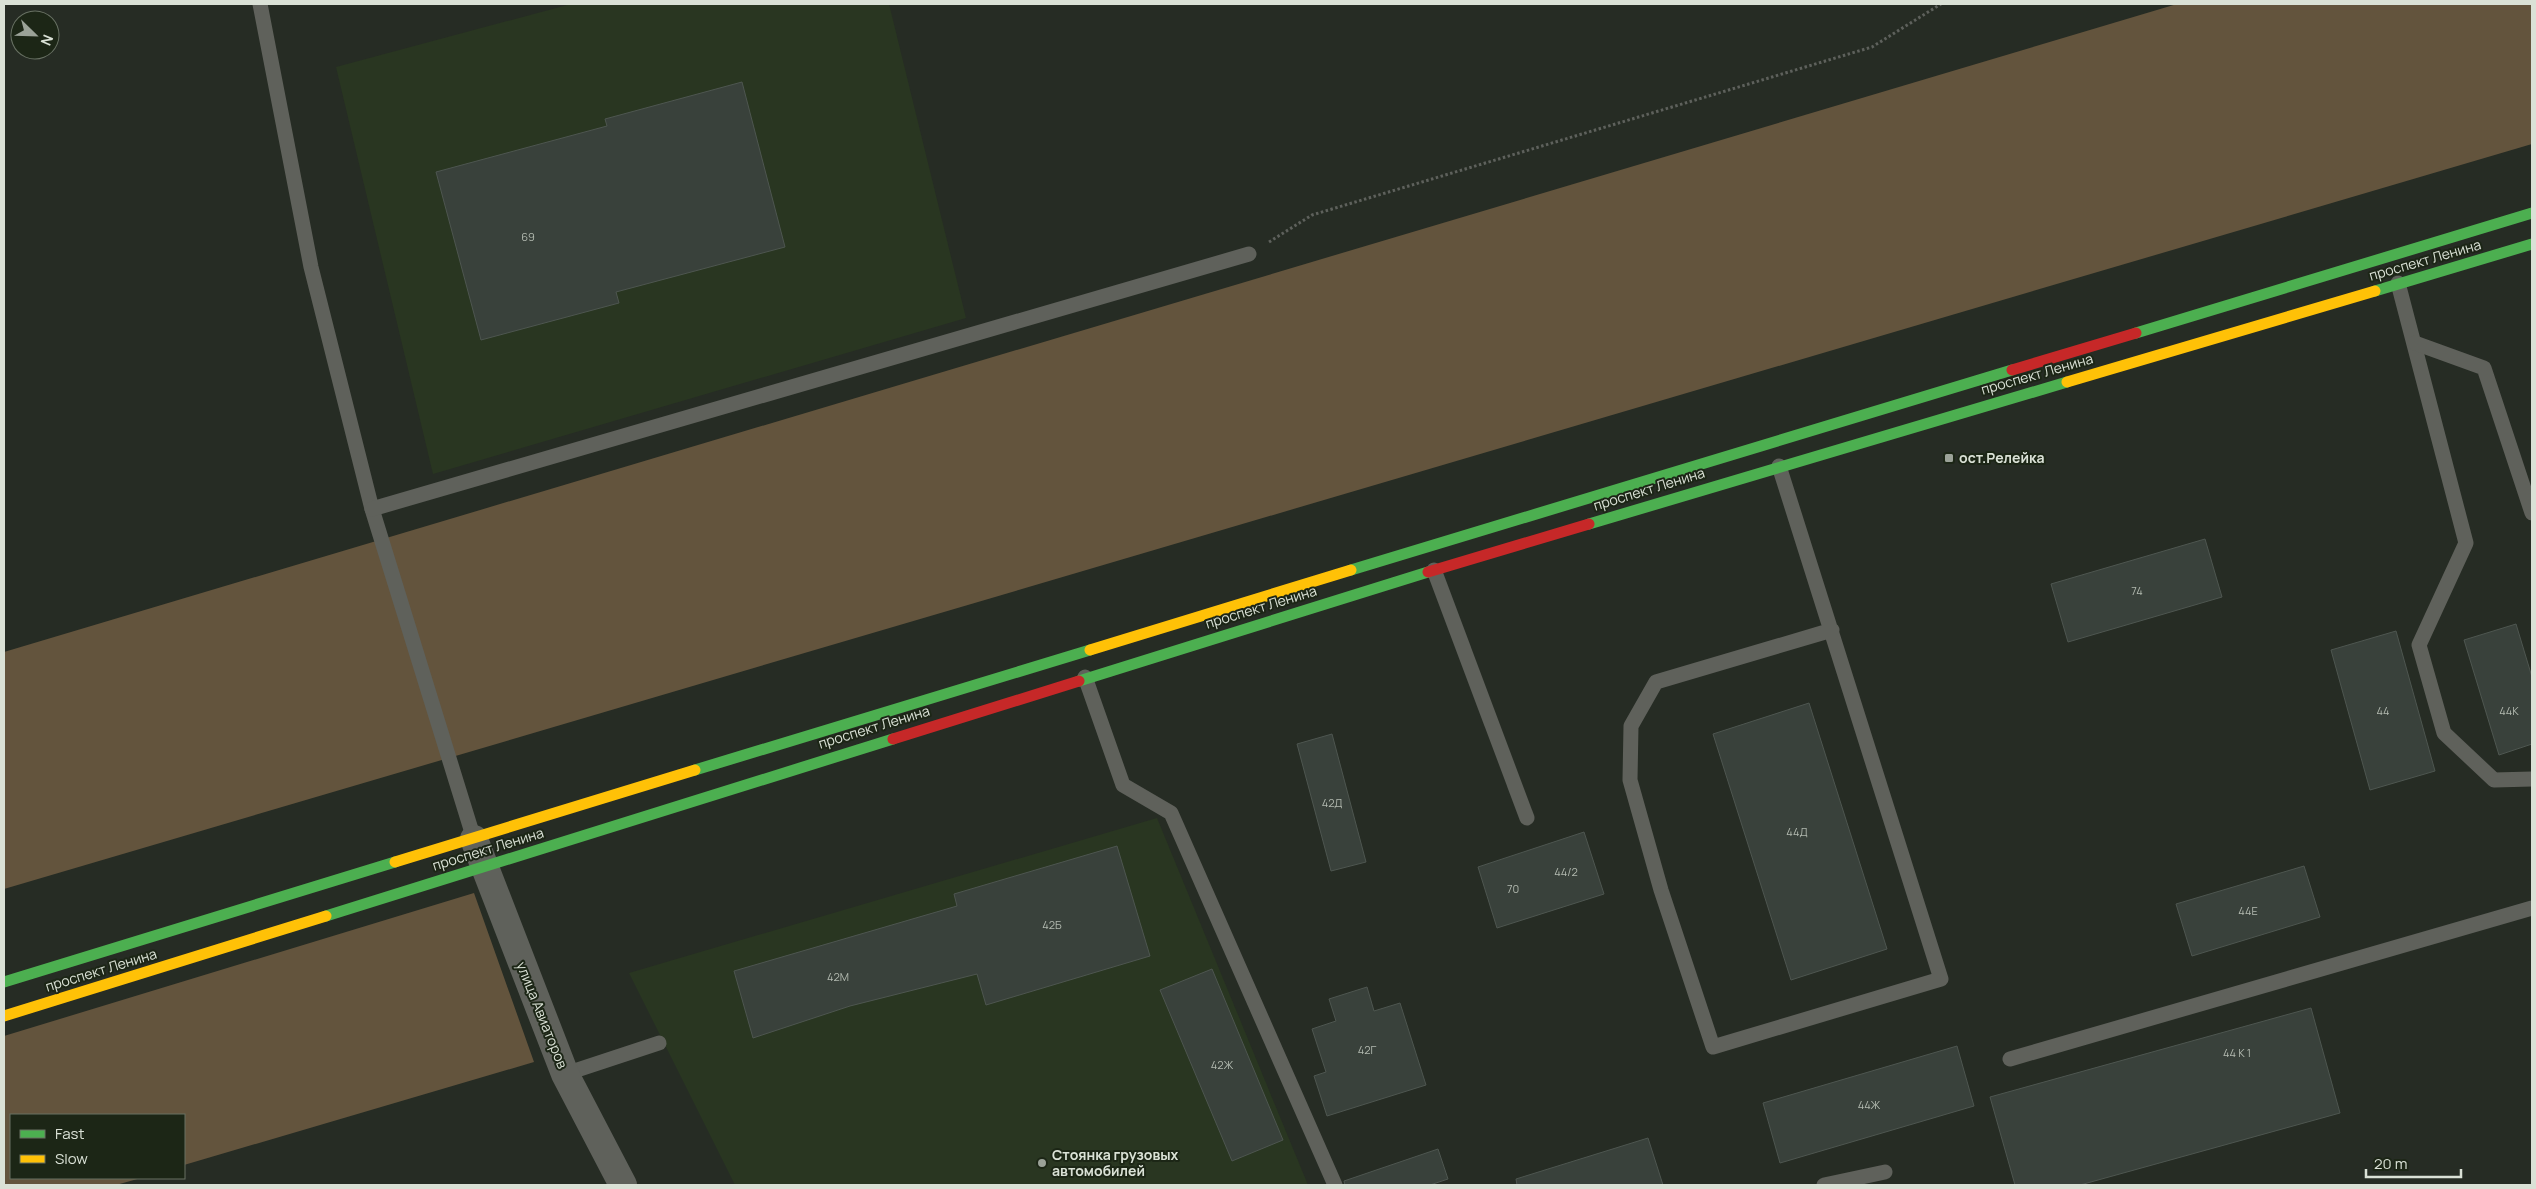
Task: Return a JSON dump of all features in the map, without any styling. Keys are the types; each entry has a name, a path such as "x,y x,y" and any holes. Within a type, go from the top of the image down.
{"main road":[{"name":"проспект Ленина","path":"4,982 1415,550 2532,213"},
{"name":"проспект Ленина","path":"4,1016 1085,677 1434,570 1779,466 2532,244"}],"street":[{"name":"улица Авиаторов","path":"474,839 565,1074 623,1185"}],"lane":[{"path":"260,4 311,267 372,509 474,839"},
{"path":"372,509 1249,254"},
{"path":"2398,283 2466,543 2419,645 2444,733 2494,780 2532,779"},
{"path":"2415,343 2484,368 2532,513"},
{"path":"1779,466 1832,630 1941,979 1713,1047 1661,890 1630,780 1631,726 1656,682 1832,630"},
{"path":"1434,570 1527,818"},
{"path":"1085,677 1123,785 1171,813 1335,1185"},
{"path":"2010,1059 2532,908"},
{"path":"565,1074 659,1043"},
{"path":"1824,1185 1886,1172"}],"path":[{"path":"1249,254 1312,215 1872,47 1941,4"}],"shaded area":[{"path":"571,4 889,4 966,318 433,474 336,67"},
{"path":"2177,4 2532,4 2532,144 4,889 4,652"},
{"path":"1157,818 1308,1185 735,1185 629,973"},
{"path":"474,893 534,1062 185,1165 185,1114 10,1114 10,1179 137,1179 116,1185 4,1185 4,1036"}],"building":[{"path":"742,82 785,247 616,292 619,303 481,340 436,172 607,126 605,119"},
{"path":"2205,539 2222,597 2068,642 2051,584"},
{"path":"2516,624 2532,677 2532,744 2499,755 2464,640"},
{"path":"2396,631 2435,771 2370,790 2331,650"},
{"path":"1809,703 1887,949 1791,980 1713,734"},
{"path":"1332,734 1366,862 1331,871 1297,744"},
{"path":"1584,832 1604,894 1497,928 1478,867"},
{"path":"1117,846 1150,956 986,1005 977,974 850,1006 753,1038 734,971 957,906 954,894"},
{"path":"2304,866 2320,917 2192,956 2176,904"},
{"path":"1212,969 1283,1140 1232,1161 1160,990"},
{"path":"1367,987 1374,1011 1400,1003 1426,1085 1327,1116 1314,1076 1326,1072 1312,1029 1336,1021 1329,999"},
{"path":"2311,1008 2340,1113 2080,1185 2015,1185 1990,1097"},
{"path":"1957,1046 1974,1106 1780,1163 1763,1103"},
{"path":"1648,1138 1663,1185 1517,1185 1516,1179"},
{"path":"1438,1149 1448,1179 1430,1185 1345,1185 1344,1181"}],"traffic: fast":[{"path":"2136,333 2532,213"},
{"path":"2375,291 2532,244"},
{"path":"1351,570 2012,370"},
{"path":"1589,524 2067,382"},
{"path":"1079,681 1428,572"},
{"path":"695,770 1090,650"},
{"path":"326,916 893,739"},
{"path":"4,982 395,862"}],"traffic: slow":[{"path":"2067,382 2375,291"},
{"path":"1090,650 1351,570"},
{"path":"395,862 695,770"},
{"path":"4,1016 326,916"}],"traffic: jam":[{"path":"2012,370 2136,333"},
{"path":"1428,572 1589,524"},
{"path":"893,739 1079,681"}],"place":[{"name":"ост.Релейка","path":"1949,458"},
{"name":"Стоянка грузовых автомобилей","path":"1042,1163"}]}
